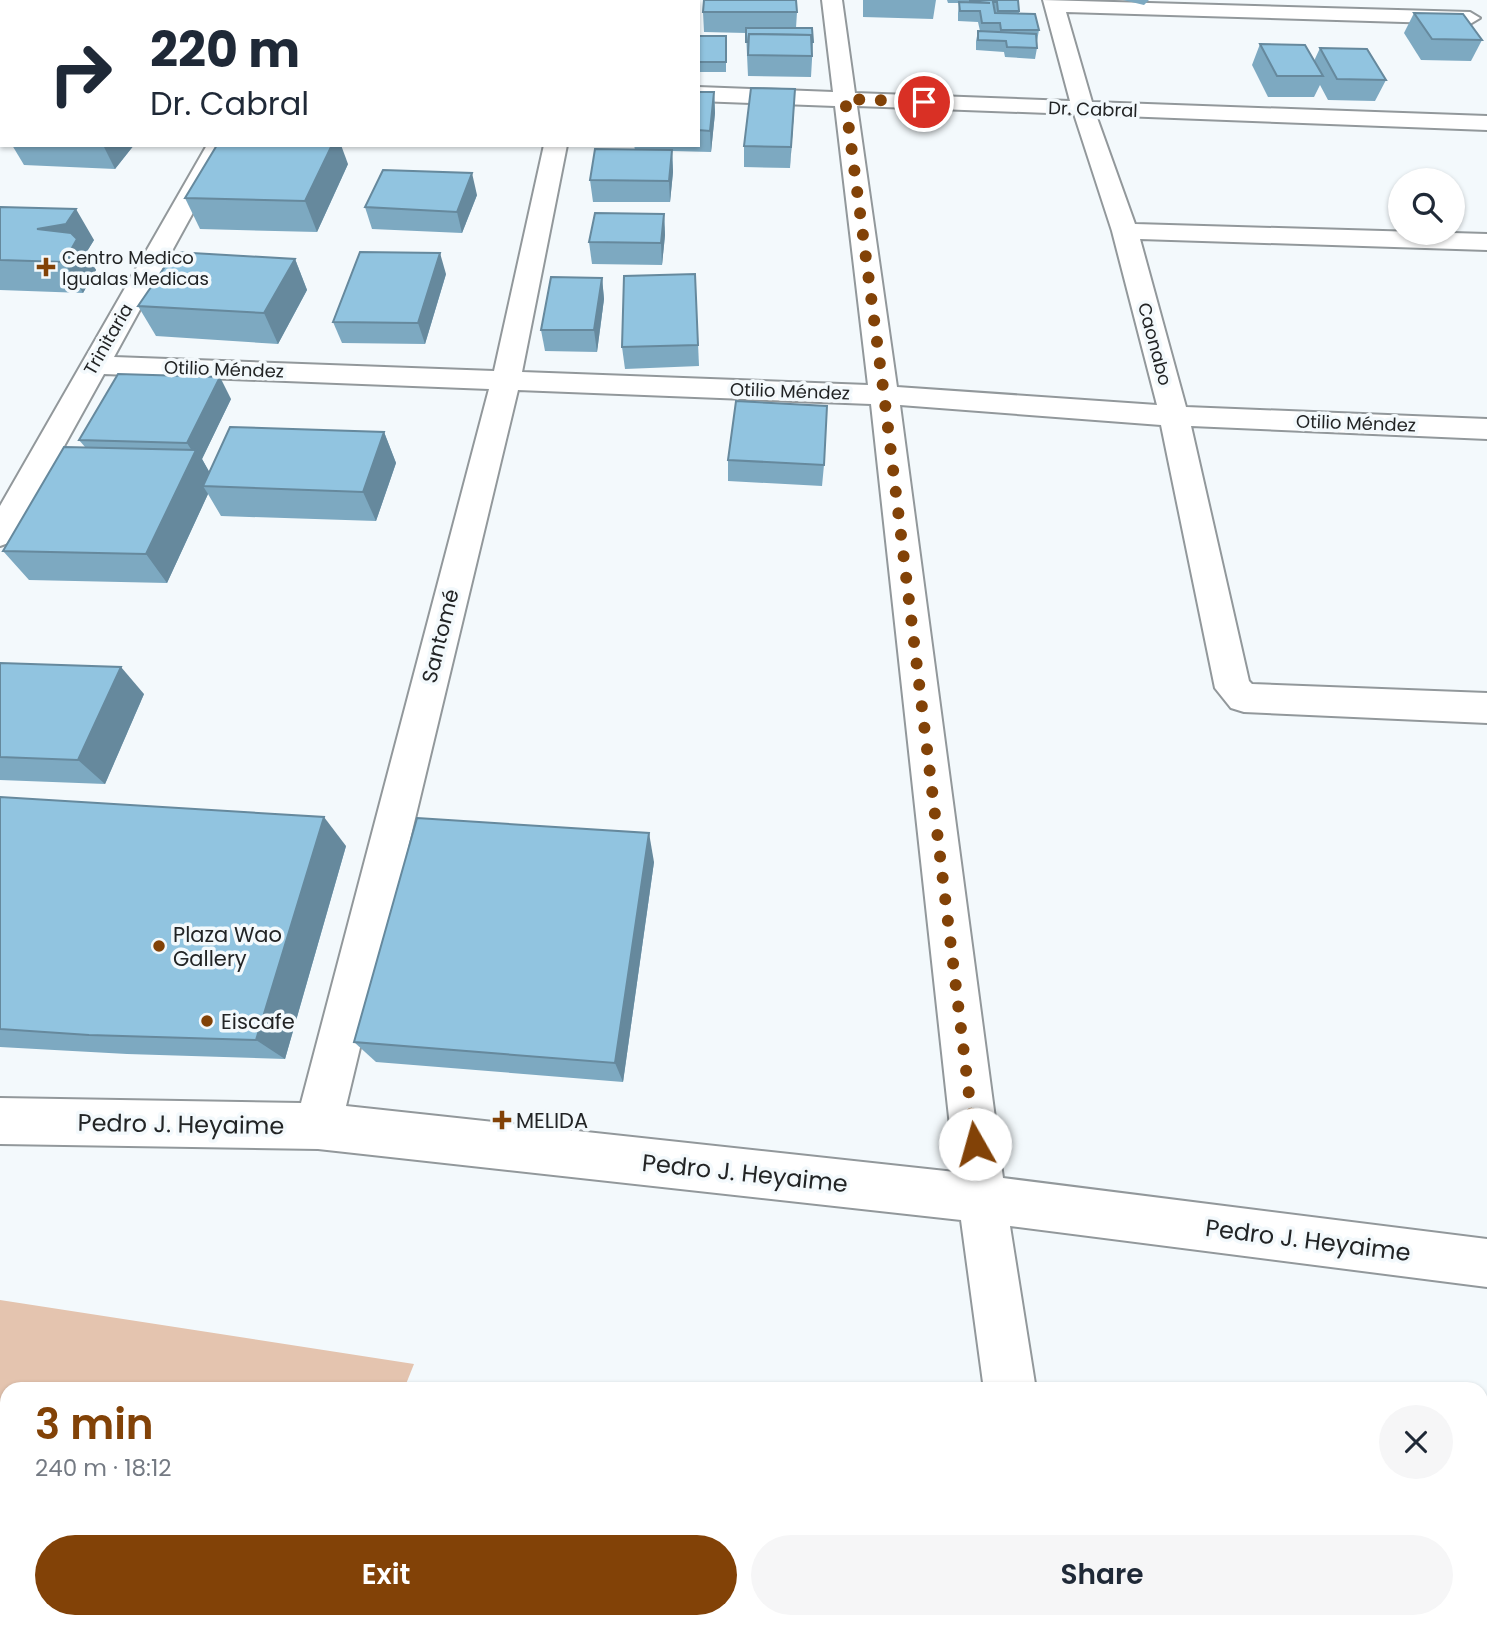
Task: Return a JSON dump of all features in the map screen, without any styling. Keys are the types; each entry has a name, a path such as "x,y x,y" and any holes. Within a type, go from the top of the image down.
{"street":[{"path":"832,0 884,395 982,1199 1009,1382"},
{"path":"1456,0 1487,37"},
{"path":"1054,3 1471,18"},
{"name":"Caonabo","path":"1054,3 1083,109 1125,231 1174,416 1233,688 1244,698 1487,708"},
{"name":"Dr. Cabral","path":"700,94 1487,123"},
{"name":"Trinitaria","path":"0,534 218,147"},
{"name":"Santomé","path":"318,1126 506,379 556,147"},
{"path":"1125,231 1487,242"},
{"name":"Otilio Méndez","path":"93,365 884,395 1174,416 1487,429"},
{"name":"Pedro J. Heyaime","path":"0,1121 318,1126 982,1199 1487,1263"}],"shaded area":[{"path":"0,1300 414,1364 407,1382 0,1382"}],"building":[{"path":"704,0 796,0 797,12 703,12"},
{"path":"970,0 1018,0 1019,11 998,11 997,2 993,2 995,13 1035,14 1039,30 1001,30 1000,23 982,23 980,11 960,11 959,2 990,3"},
{"path":"1414,13 1463,14 1482,40 1432,39"},
{"path":"746,28 812,28 813,42 811,35 749,34 746,42"},
{"path":"978,31 1036,34 1037,48 1007,47 1006,41 978,40"},
{"path":"749,34 811,35 812,56 748,55"},
{"path":"700,36 726,36 726,62 700,62"},
{"path":"1260,44 1305,45 1323,76 1277,76"},
{"path":"1320,48 1367,49 1386,80 1337,79"},
{"path":"751,88 795,89 791,147 744,146"},
{"path":"700,92 714,92 710,131 700,130"},
{"path":"216,147 331,147 305,201 185,198"},
{"path":"595,149 672,150 669,181 590,180"},
{"path":"383,170 472,173 457,212 365,207"},
{"path":"0,207 76,209 66,224 37,229 71,233 77,239 64,262 0,260"},
{"path":"595,213 664,214 661,243 589,242"},
{"path":"175,252 295,259 264,313 138,306"},
{"path":"360,252 440,253 418,323 333,322"},
{"path":"695,274 698,345 622,347 624,276"},
{"path":"551,277 602,278 594,330 541,330"},
{"path":"118,374 220,377 187,443 79,440"},
{"path":"736,401 827,406 824,465 728,460"},
{"path":"230,427 384,432 363,492 203,486"},
{"path":"64,447 196,450 146,554 3,551"},
{"path":"0,663 121,667 78,760 0,757"},
{"name":"Plaza Wao Gallery","path":"0,797 324,817 256,1040 89,1035 0,1029"},
{"path":"417,818 649,833 615,1063 354,1042"}],"place":[{"name":"Centro Medico Igualas Medicas","path":"46,267"},
{"name":"Plaza Wao Gallery","path":"159,946"},
{"name":"Eiscafe","path":"207,1021"},
{"name":"MELIDA","path":"502,1120"}],"route":[{"path":"924,102 845,99 884,395 975,1144"}]}
